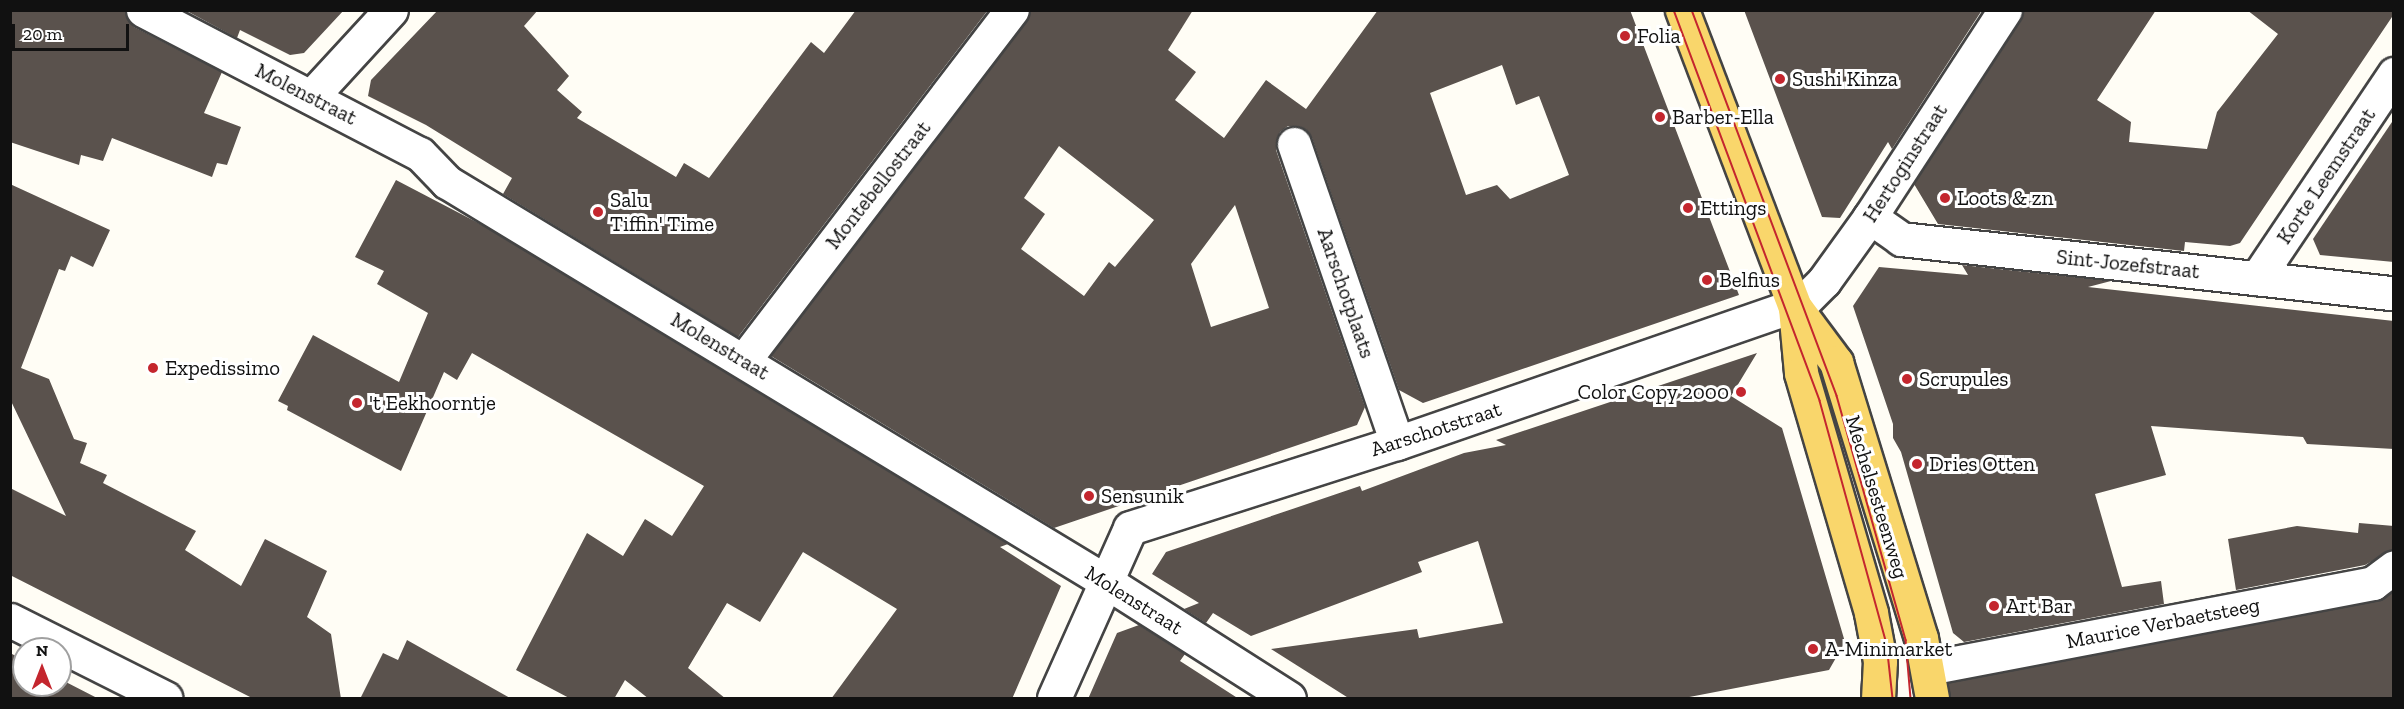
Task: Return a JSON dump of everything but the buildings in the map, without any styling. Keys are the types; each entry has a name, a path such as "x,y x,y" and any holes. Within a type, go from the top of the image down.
{"main road":[{"name":"Mechelsesteenweg","path":"1682,10 1795,307 1801,373 1876,634 1878,699"},
{"name":"Mechelsesteenweg","path":"1795,307 1836,362 1930,683"}],"street":[{"name":"Molenstraat","path":"143,10 420,153 447,182 1105,581 1289,699"},
{"path":"311,97 391,10"},
{"name":"Montebellostraat","path":"744,360 1012,10"},
{"name":"Hertoginstraat","path":"1795,307 1824,281 1870,217 2005,10"},
{"name":"Korte Leemstraat","path":"2257,278 2394,74"},
{"name":"Aarschotplaats","path":"1294,144 1397,443"},
{"name":"Sint-Jozefstraat","path":"1870,217 1901,239 2394,293"},
{"name":"Aarschotstraat","path":"1054,699 1130,528 1397,443 1795,307"},
{"name":"Maurice Verbaetsteeg","path":"1930,683 2373,583 2394,567"},
{"path":"10,620 165,699"}],"tram line":[{"path":"1674,10 1820,401 1887,644 1893,698"},
{"path":"1692,10 1837,396 1906,640 1911,698"}],"place":[{"name":"Folia","path":"1625,36"},
{"name":"Sushi Kinza","path":"1780,79"},
{"name":"Barber-Ella","path":"1660,117"},
{"name":"Loots & zn","path":"1945,198"},
{"name":"Ettings","path":"1688,208"},
{"name":"Salu Tiffin' Time","path":"598,212"},
{"name":"Belfius","path":"1707,280"},
{"name":"Expedissimo","path":"153,368"},
{"name":"Scrupules","path":"1907,379"},
{"name":"Color Copy 2000","path":"1741,392"},
{"name":"'t Eekhoorntje","path":"357,403"},
{"name":"Dries Otten","path":"1917,464"},
{"name":"Sensunik","path":"1089,496"},
{"name":"Art Bar","path":"1994,606"},
{"name":"A-Minimarket","path":"1813,649"}]}
